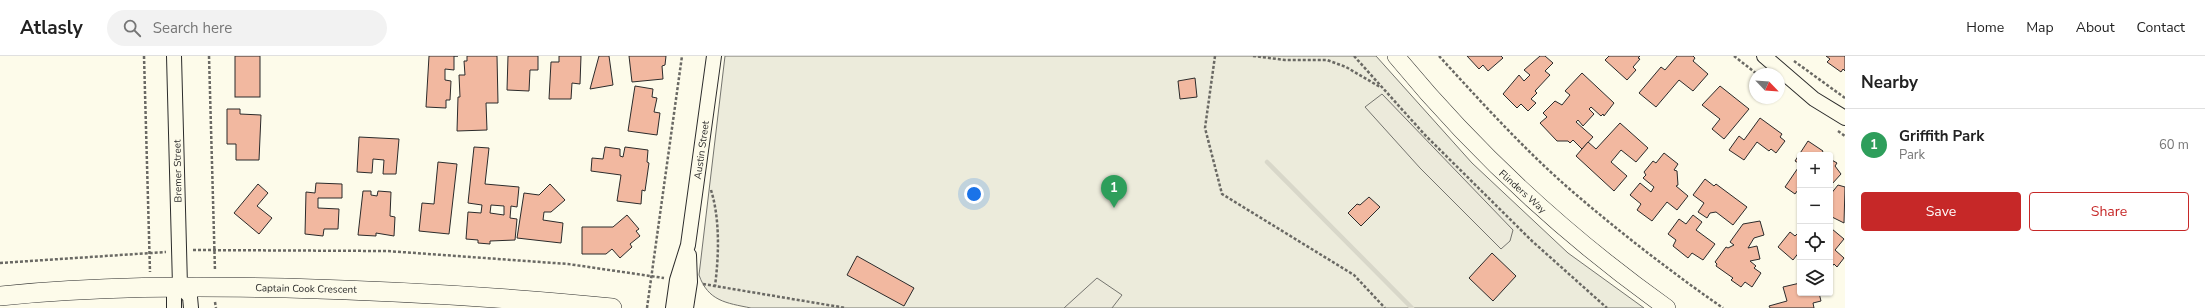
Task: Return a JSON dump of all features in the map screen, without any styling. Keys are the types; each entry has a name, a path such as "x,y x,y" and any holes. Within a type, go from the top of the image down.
{"main road":[{"name":"Captain Cook Crescent","path":"0,296 80,289 215,286 417,300 612,308"}],"street":[{"name":"Bremer Street","path":"174,56 180,286 174,297 174,308"},
{"name":"Austin Street","path":"673,308 677,280 688,245 714,56"},
{"name":"Flinders Way","path":"1396,56 1434,103 1498,169 1625,278 1667,308"},
{"path":"1764,56 1814,99 1845,118"},
{"name":"Austin Street","path":"686,308 690,282 688,245"},
{"path":"180,286 190,297 191,308"}],"path":[{"path":"144,56 149,252"},
{"path":"209,56 216,308"},
{"path":"647,308 682,56"},
{"path":"1215,56 1204,128 1222,194 1354,275 1385,308"},
{"path":"1254,56 1285,60 1327,60 1346,67 1383,89"},
{"path":"1354,56 1425,135 1526,235 1607,308"},
{"path":"1439,56 1509,132 1580,198 1682,279 1723,308"},
{"path":"1734,56 1749,68"},
{"path":"1788,56 1830,89 1845,98"},
{"path":"712,182 710,190 715,200 717,258 715,286 846,308"},
{"path":"0,263 149,252 214,249 387,251 568,264 652,276"}],"shaded area":[{"path":"725,56 1376,56 1472,163 1568,253 1644,308 751,308 726,302 713,296 707,290 699,275"},
{"path":"1382,94 1513,230 1510,241 1501,249 1420,168 1365,107"},
{"path":"1097,278 1122,295 1112,308 1064,308"}],"building":[{"path":"235,56 260,56 260,97 235,97"},
{"path":"429,56 454,56 454,70 445,69 445,80 451,81 450,100 446,100 446,108 426,107"},
{"path":"467,56 497,56 498,103 486,103 487,130 457,131 458,97 460,97 459,75 465,75 464,61 467,61"},
{"path":"508,56 538,56 538,70 530,70 529,91 507,90"},
{"path":"559,56 581,56 580,84 572,83 571,99 549,99 551,62 559,62"},
{"path":"599,56 609,56 613,85 590,89"},
{"path":"629,56 666,56 665,65 662,66 663,79 632,82"},
{"path":"1467,56 1501,56 1503,58 1488,71 1483,65 1479,69"},
{"path":"1540,56 1545,56 1553,63 1545,71 1550,75 1535,91 1537,93 1531,99 1536,103 1528,111 1521,104 1517,108 1503,94 1519,75 1524,81 1530,75 1524,70"},
{"path":"1609,56 1640,56 1638,58 1640,59 1633,67 1636,70 1627,80 1605,60"},
{"path":"1677,56 1693,56 1695,58 1693,61 1708,74 1693,91 1679,80 1656,107 1639,93 1661,67 1665,70"},
{"path":"1826,56 1845,56 1845,71 1843,69 1841,72 1827,62 1830,59"},
{"path":"1582,73 1614,103 1604,116 1603,114 1601,116 1591,107 1589,109 1594,114 1583,126 1578,120 1576,122 1593,137 1582,149 1573,140 1570,143 1568,141 1557,141 1540,123 1547,117 1543,113 1555,101 1562,105 1570,95 1565,91"},
{"path":"1195,78 1197,97 1180,99 1178,81"},
{"path":"635,86 653,89 652,97 657,98 654,112 660,113 657,135 628,131"},
{"path":"1720,86 1749,109 1724,139 1712,129 1720,119 1702,105"},
{"path":"227,109 240,109 240,114 261,115 259,160 236,160 236,144 227,144"},
{"path":"1760,118 1782,134 1780,137 1785,141 1776,153 1771,149 1769,151 1757,142 1744,160 1729,150 1739,136 1744,140"},
{"path":"1620,123 1648,148 1636,162 1621,150 1611,162 1627,176 1614,191 1576,156 1588,142 1596,149"},
{"path":"359,137 399,139 396,174 383,174 384,160 373,159 372,173 357,172"},
{"path":"1808,141 1823,151 1822,152 1801,152"},
{"path":"474,147 489,148 485,184 519,187 517,207 511,206 510,218 517,219 515,240 490,241 490,244 478,243 478,240 466,239 468,212 481,213 482,205 468,203","holes":["491,205 504,206 504,215 490,213"]},
{"path":"605,147 620,149 620,156 623,157 625,147 648,150 647,162 649,163 645,191 642,190 641,204 617,201 621,175 591,171 592,158 603,159"},
{"path":"1664,153 1678,164 1674,170 1677,171 1678,185 1676,186 1688,196 1677,210 1667,202 1652,221 1637,210 1641,204 1630,195 1640,183 1651,192 1654,187 1643,178 1646,175 1644,172 1653,161 1656,163"},
{"path":"1833,161 1837,163 1835,166 1841,174 1833,183"},
{"path":"438,162 457,164 449,234 419,231 422,203 434,204"},
{"path":"1797,169 1797,191 1795,194 1785,187"},
{"path":"1705,179 1714,186 1716,184 1747,207 1733,225 1716,212 1710,213 1707,218 1698,212 1704,203 1693,195"},
{"path":"316,183 342,184 342,198 318,198 318,208 339,209 338,229 324,229 323,236 305,234 306,192 315,193"},
{"path":"258,184 268,193 257,206 272,218 259,234 234,213"},
{"path":"550,184 565,200 551,212 544,212 543,220 563,223 561,243 517,238 524,193 539,195"},
{"path":"1838,185 1845,187 1844,223 1833,218 1833,191"},
{"path":"363,191 371,191 371,195 377,196 378,191 391,192 390,216 395,217 394,236 376,233 376,236 358,235"},
{"path":"1369,197 1380,207 1361,226 1348,213 1357,204 1360,205"},
{"path":"627,215 639,229 636,231 640,236 630,244 632,247 620,258 612,249 606,254 582,254 582,227 613,227"},
{"path":"1693,215 1702,222 1696,230 1715,244 1703,260 1692,253 1688,258 1673,246 1676,240 1668,234 1679,219 1686,224"},
{"path":"1760,221 1764,235 1754,238 1748,248 1757,246 1760,259 1750,261 1756,266 1754,268 1761,273 1752,287 1745,282 1741,287 1731,280 1733,278 1716,266 1717,264 1715,262 1726,247 1728,248 1734,245 1730,242 1743,224"},
{"path":"1833,230 1844,239 1835,250 1844,258 1837,267 1834,264 1833,265"},
{"path":"1790,232 1795,236 1797,234 1797,255 1793,260 1778,247"},
{"path":"1492,253 1516,276 1493,301 1469,278"},
{"path":"857,256 914,288 904,306 847,275"},
{"path":"1797,284 1797,296 1820,296 1821,301 1813,303 1814,308 1770,308 1769,306 1787,301 1783,287"}],"waterway":[{"path":"1267,162 1412,308"}],"place":[{"name":"Griffith Park","path":"1114,208"}]}
